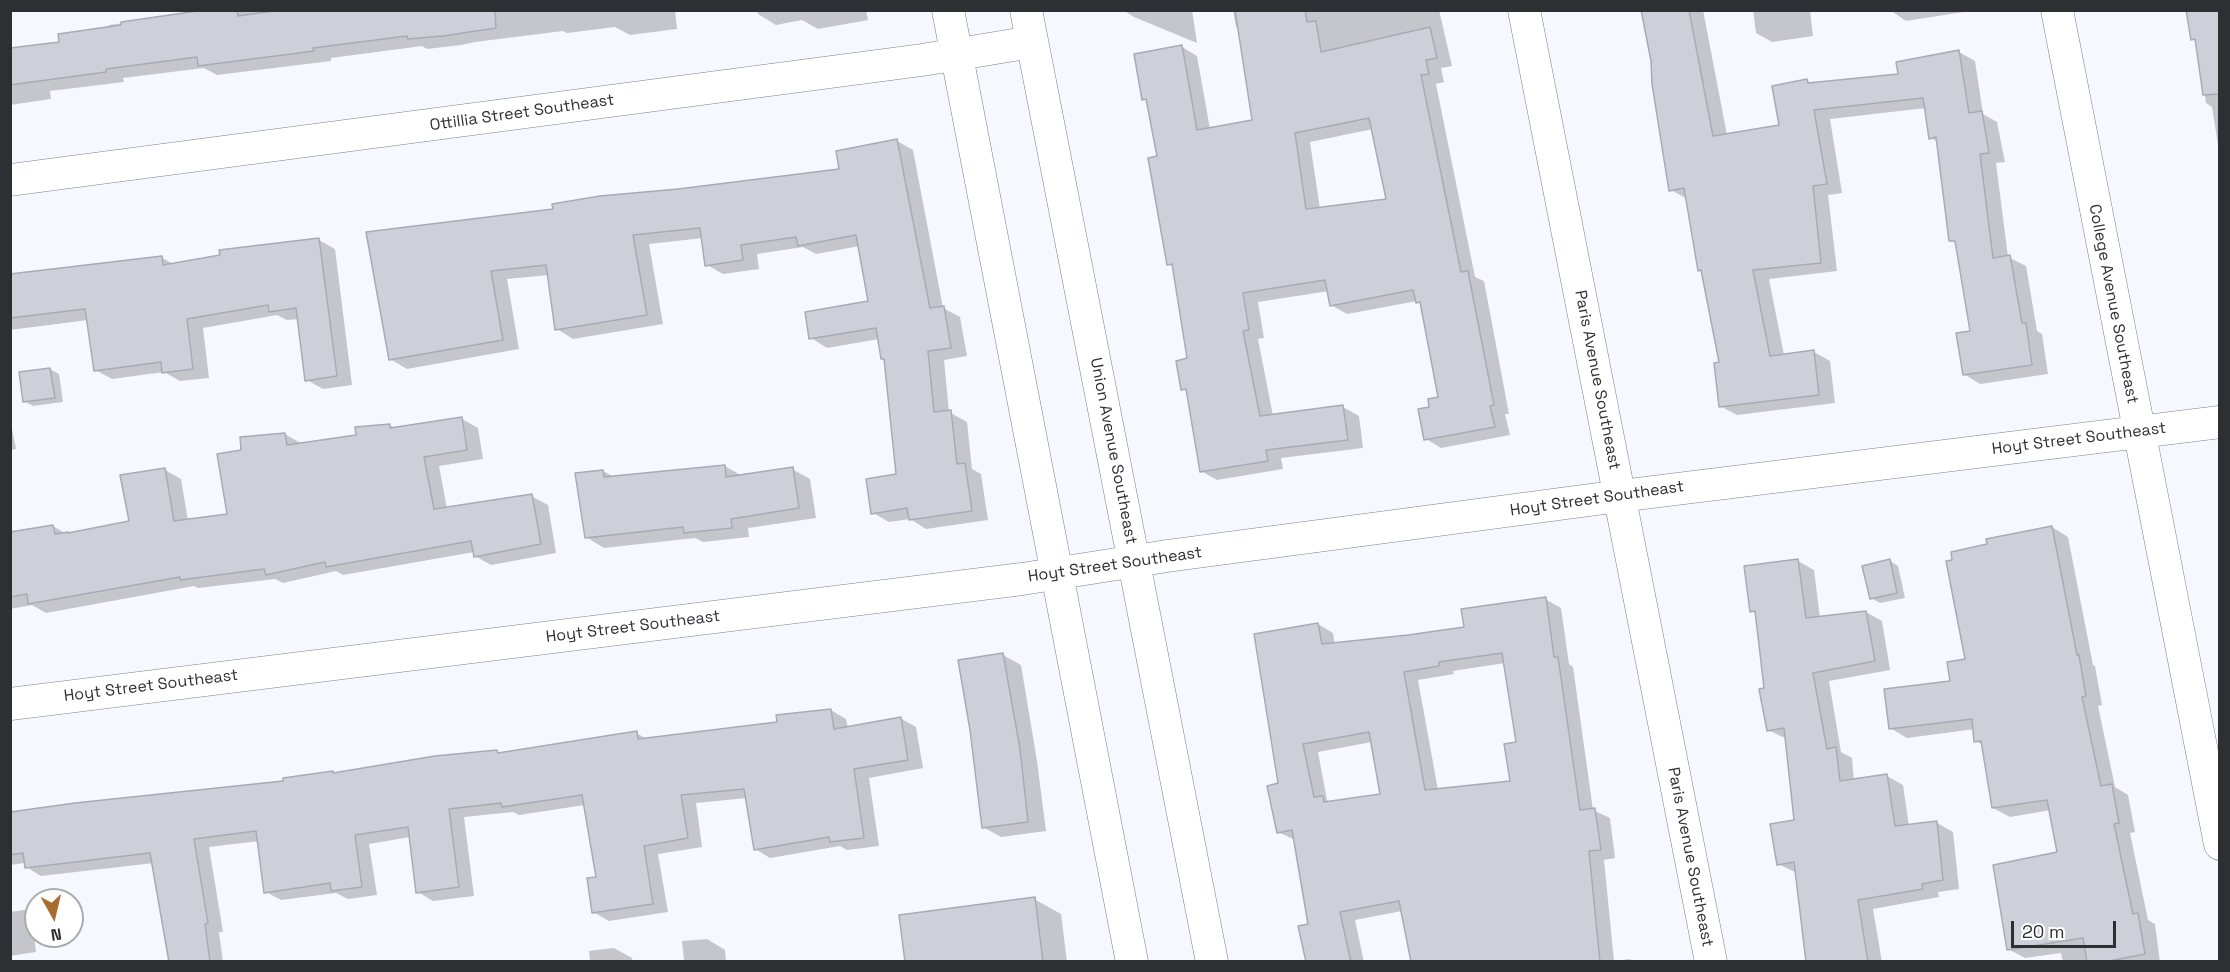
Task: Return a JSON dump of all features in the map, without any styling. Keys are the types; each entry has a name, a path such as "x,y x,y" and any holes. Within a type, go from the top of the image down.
{"street":[{"path":"948,10 1132,962"},
{"name":"Union Avenue Southeast","path":"1026,10 1212,962"},
{"name":"Paris Avenue Southeast","path":"1524,10 1711,962"},
{"name":"College Avenue Southeast","path":"2057,10 2220,844"},
{"name":"Ottillia Street Southeast","path":"10,180 956,55 1032,42"},
{"name":"Hoyt Street Southeast","path":"10,704 986,583 1620,496 2220,422"}],"building":[{"path":"204,10 237,10 238,16 281,10 495,10 496,28 443,36 408,39 407,36 198,66 197,57 10,85 10,48 59,42 58,34"},
{"path":"1235,10 1305,10 1307,22 1316,21 1321,52 1430,27 1437,58 1426,60 1429,74 1421,75 1461,272 1468,271 1494,405 1490,406 1495,427 1424,440 1418,409 1429,407 1428,399 1438,397 1420,302 1416,303 1413,290 1330,306 1325,280 1243,293 1249,330 1243,331 1260,416 1343,405 1348,440 1266,450 1268,461 1200,472 1186,389 1181,390 1176,361 1187,358 1172,264 1167,265 1148,158 1157,156 1146,99 1142,100 1134,54 1182,45 1197,130 1252,120","holes":["1369,118 1386,199 1306,209 1295,133"]},
{"path":"1641,10 1689,10 1713,136 1779,125 1772,86 1807,79 1808,83 1898,74 1896,62 1959,50 1969,113 1982,111 1989,153 1980,154 1993,258 2010,255 2022,323 2026,323 2032,365 1963,375 1956,333 1970,331 1955,241 1949,241 1936,137 1929,139 1923,98 1814,110 1827,184 1813,186 1821,263 1753,270 1770,356 1814,350 1819,395 1719,407 1714,363 1719,362 1701,270 1698,271 1684,188 1669,191 1652,84 1651,61"},
{"path":"2186,10 2220,10 2220,94 2203,95 2195,39 2191,40"},
{"path":"897,139 930,308 944,306 951,348 928,351 934,412 951,410 957,464 965,463 972,511 909,520 907,508 871,514 866,479 896,474 884,359 881,359 876,328 809,339 805,312 868,301 856,235 798,246 796,237 741,245 743,260 705,266 700,228 633,235 647,315 555,330 546,265 491,271 503,340 389,360 366,232 553,209 552,204 600,196 678,189 839,169 836,151"},
{"path":"319,238 337,376 305,381 296,308 269,312 268,305 187,319 193,369 162,373 161,362 94,371 85,309 10,318 10,274 162,256 163,265 220,255 219,250"},
{"path":"50,368 55,398 23,402 19,372"},
{"path":"462,417 467,450 424,457 434,509 532,494 541,544 474,557 471,541 326,567 325,562 266,575 264,569 180,580 180,577 28,604 27,594 10,597 10,532 53,525 55,534 68,533 129,521 120,475 165,468 174,521 227,514 217,454 241,450 240,437 285,433 287,445 356,435 355,427 390,424 390,428"},
{"path":"725,465 726,477 793,467 799,508 731,519 732,528 684,533 683,527 585,538 575,473 603,470 604,477"},
{"path":"2052,526 2077,655 2079,655 2086,696 2082,697 2101,786 2112,784 2119,823 2114,824 2133,914 2138,913 2145,954 2104,962 2087,962 2083,938 2007,950 1993,865 2057,852 2047,800 1992,808 1981,741 1974,742 1972,719 1889,729 1884,689 1950,681 1947,662 1965,659 1946,561 1952,560 1951,552 1987,544 1986,539"},
{"path":"1798,559 1806,618 1866,611 1875,661 1813,673 1827,749 1836,747 1840,781 1887,774 1895,826 1937,821 1943,880 1922,884 1923,889 1858,900 1868,962 1806,962 1794,862 1777,865 1770,824 1794,820 1784,728 1767,731 1759,689 1764,688 1755,611 1750,612 1744,566"},
{"path":"1890,559 1897,593 1870,599 1862,566"},
{"path":"1546,597 1554,657 1558,657 1580,810 1595,808 1601,850 1589,851 1600,962 1411,962 1399,901 1340,912 1351,962 1306,962 1298,926 1308,924 1292,830 1277,833 1267,786 1278,783 1254,634 1318,623 1322,644 1408,635 1464,627 1461,609","holes":["1502,653 1516,742 1504,744 1510,781 1425,790 1404,672 1439,666 1439,662","1369,732 1380,794 1324,802 1323,796 1314,797 1303,744"]},
{"path":"1003,653 1020,749 1028,822 982,828 970,730 958,660"},
{"path":"831,709 834,729 901,717 908,760 854,769 864,838 830,842 829,837 754,850 744,789 681,795 688,838 644,846 653,904 592,913 587,878 596,877 582,795 502,807 501,803 449,809 459,887 416,893 408,827 355,835 362,887 331,891 330,883 264,893 256,831 194,839 208,923 205,924 210,962 169,962 150,853 25,868 23,853 10,855 10,812 283,781 283,778 333,771 333,773 435,756 497,750 498,753 637,731 638,739 777,722 776,715"},
{"path":"1035,897 1043,962 905,962 899,915"}]}
